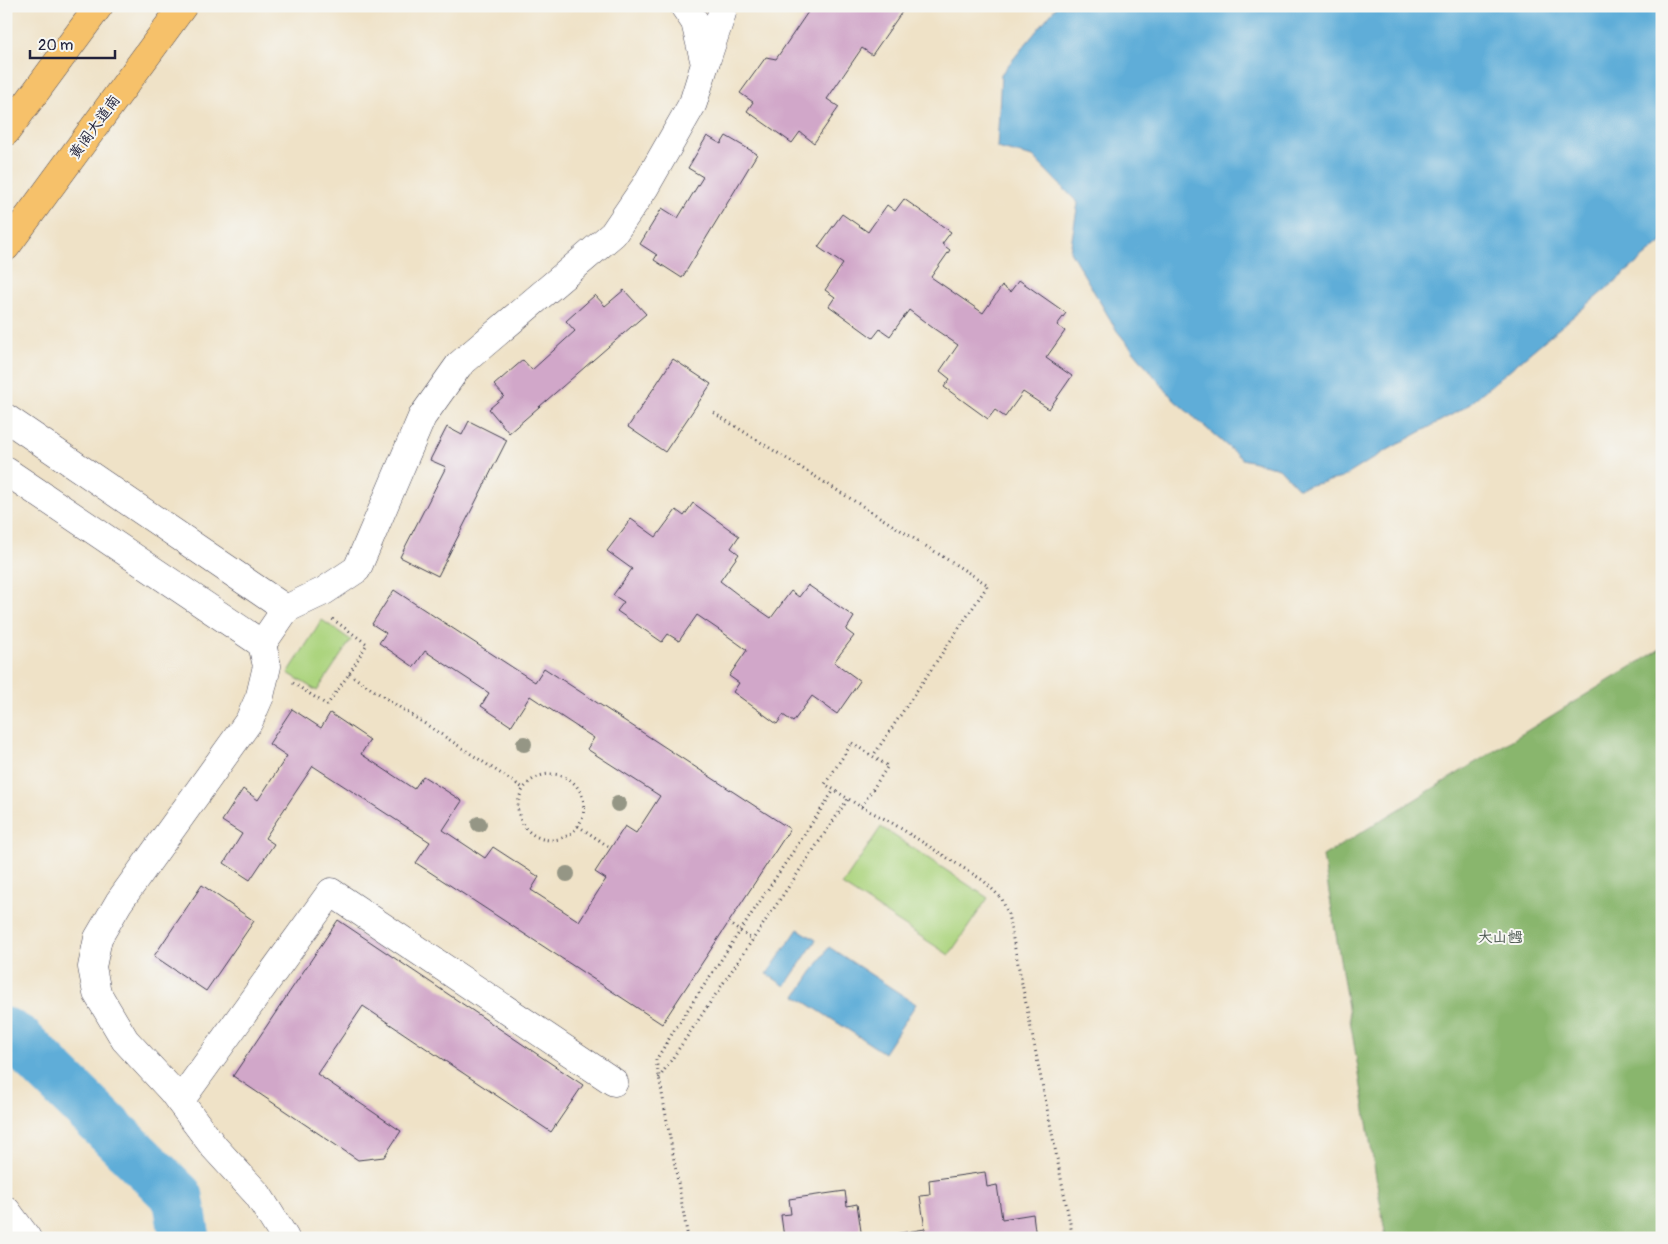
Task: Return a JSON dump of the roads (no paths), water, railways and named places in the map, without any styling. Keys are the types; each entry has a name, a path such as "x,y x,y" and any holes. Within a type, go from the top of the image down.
{"main road":[{"path":"6,132 99,6"},
{"name":"黄阁大道南","path":"6,247 183,6"}],"lane":[{"path":"684,6 695,22 705,64"},
{"path":"285,1238 258,1195 214,1147 180,1101 125,1040 97,993 92,967 98,938 119,902 248,722 260,696 264,655 295,604 324,591 357,569 422,417 459,365 613,234 645,187 693,103 722,13 721,6"},
{"path":"6,418 295,604"},
{"path":"6,471 264,655"},
{"path":"180,1101 331,892 614,1082"},
{"path":"6,1210 27,1238"}],"water":[{"path":"1057,6 1662,6 1662,242 1464,408 1382,453 1342,478 1298,488 1279,468 1242,459 1174,400 1117,331 1070,251 1078,203 1033,157 997,148 1001,74"},
{"path":"798,929 816,940 785,986 767,974"},
{"path":"829,947 916,1004 884,1053 796,996"}],"waterway":[{"path":"6,1033 18,1040 178,1197 185,1238"}],"park label":[{"name":"大山乸","path":"1500,937"}]}
